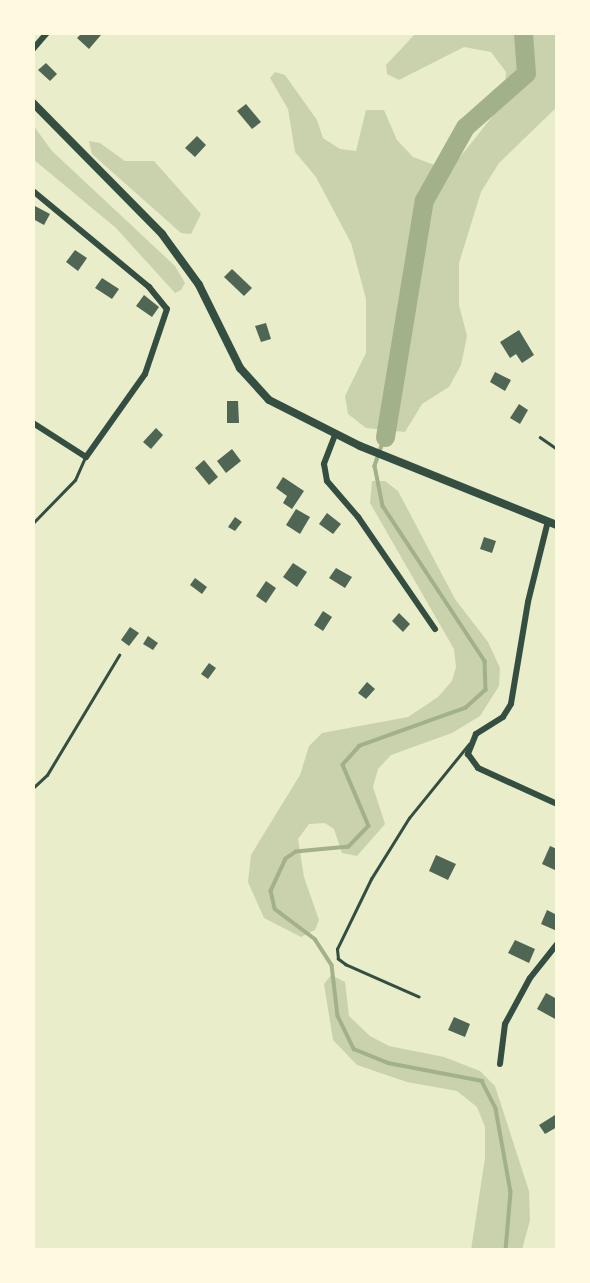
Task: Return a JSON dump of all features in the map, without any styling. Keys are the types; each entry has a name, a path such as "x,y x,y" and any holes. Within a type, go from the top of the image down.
{"main road":[{"path":"33,103 182,259 253,385 290,414 335,435 553,523"}],"street":[{"path":"33,49 47,33"},
{"path":"33,191 149,287 167,309 145,374 86,457 33,423"},
{"path":"335,435 324,464 327,481 358,517 435,628"},
{"path":"553,523 520,642 511,704 503,717 469,744 468,754 478,768 557,804"},
{"path":"500,1064 505,1024 530,978 557,944"}],"lane":[{"path":"540,437 557,449"},
{"path":"33,523 75,480 86,457"},
{"path":"33,788 47,775 118,655"},
{"path":"419,998 346,965 338,959 337,949 371,878 409,818 469,744"}],"green space":[{"path":"416,33 557,33 557,107 499,163 481,192 459,263 459,305 467,336 461,365 449,387 422,404 405,432 366,428 348,414 345,396 366,353 366,299 351,243 316,177 295,152 288,109 270,78 275,72 285,75 317,120 323,138 340,149 356,151 366,110 384,110 397,140 413,157 440,167 460,157 504,102 506,72 491,52 464,47 399,80 387,74 386,65"},
{"path":"33,125 52,151 175,266 185,283 181,290 175,293 116,228 33,159"},
{"path":"89,141 100,143 125,161 154,161 201,214 191,234 181,233 92,154"},
{"path":"372,481 385,481 398,491 455,599 488,642 500,668 499,686 480,716 452,733 391,755 378,769 373,787 385,824 357,856 342,853 334,829 325,823 309,824 298,839 304,877 319,920 315,930 301,937 264,918 248,882 251,855 300,775 309,746 322,733 408,717 438,697 452,681 456,667 454,649 370,503"},
{"path":"331,975 345,982 349,1016 370,1036 389,1046 444,1057 480,1071 495,1086 529,1191 530,1220 522,1250 471,1250 485,1158 485,1127 477,1107 457,1091 407,1082 357,1065 333,1040 324,984"}],"building":[{"path":"82,33 101,35 89,49 77,38"},
{"path":"46,63 57,74 50,81 38,70"},
{"path":"246,104 261,122 252,129 237,111"},
{"path":"197,136 206,145 195,157 185,148"},
{"path":"33,205 50,214 44,225 33,219"},
{"path":"75,250 87,258 78,271 66,262"},
{"path":"232,269 252,288 244,296 224,277"},
{"path":"102,278 119,289 112,299 95,288"},
{"path":"144,295 159,307 152,317 136,306"},
{"path":"266,323 271,339 261,342 255,326"},
{"path":"519,330 534,355 522,363 516,354 510,358 500,342"},
{"path":"495,372 511,380 505,391 490,382"},
{"path":"227,401 238,401 239,423 227,423"},
{"path":"519,404 528,410 520,424 510,418"},
{"path":"156,428 163,435 151,449 143,442"},
{"path":"232,449 241,461 226,473 217,461"},
{"path":"204,460 218,477 209,485 195,468"},
{"path":"283,477 304,491 292,509 283,503 287,496 276,488"},
{"path":"296,509 310,517 300,534 286,525"},
{"path":"327,513 341,524 333,534 319,524"},
{"path":"235,517 242,522 235,531 228,527"},
{"path":"484,537 496,541 492,553 480,549"},
{"path":"293,563 307,572 297,587 283,577"},
{"path":"336,568 352,577 345,588 329,578"},
{"path":"195,578 207,587 202,594 190,585"},
{"path":"266,581 276,588 266,603 256,596"},
{"path":"323,611 332,617 323,631 314,625"},
{"path":"399,613 410,624 403,632 392,621"},
{"path":"130,627 139,633 129,646 121,640"},
{"path":"148,636 158,643 153,650 143,644"},
{"path":"209,663 216,668 208,679 201,674"},
{"path":"367,682 375,689 366,699 358,693"},
{"path":"550,846 557,849 557,871 542,864"},
{"path":"436,855 456,864 448,880 429,871"},
{"path":"547,910 557,915 557,931 541,924"},
{"path":"515,940 535,949 529,963 508,953"},
{"path":"546,993 557,999 557,1020 537,1009"},
{"path":"454,1017 470,1024 465,1037 448,1030"},
{"path":"555,1115 557,1127 545,1134 539,1125"}],"waterway":[{"path":"385,437 424,200 465,127 526,73 523,33"},
{"path":"385,437 375,466 383,506 485,661 486,690 466,708 360,746 343,765 369,826 349,847 296,852 286,859 271,891 275,909 315,939 332,965 338,1016 354,1049 388,1063 482,1081 496,1109 511,1192 506,1250"}]}
